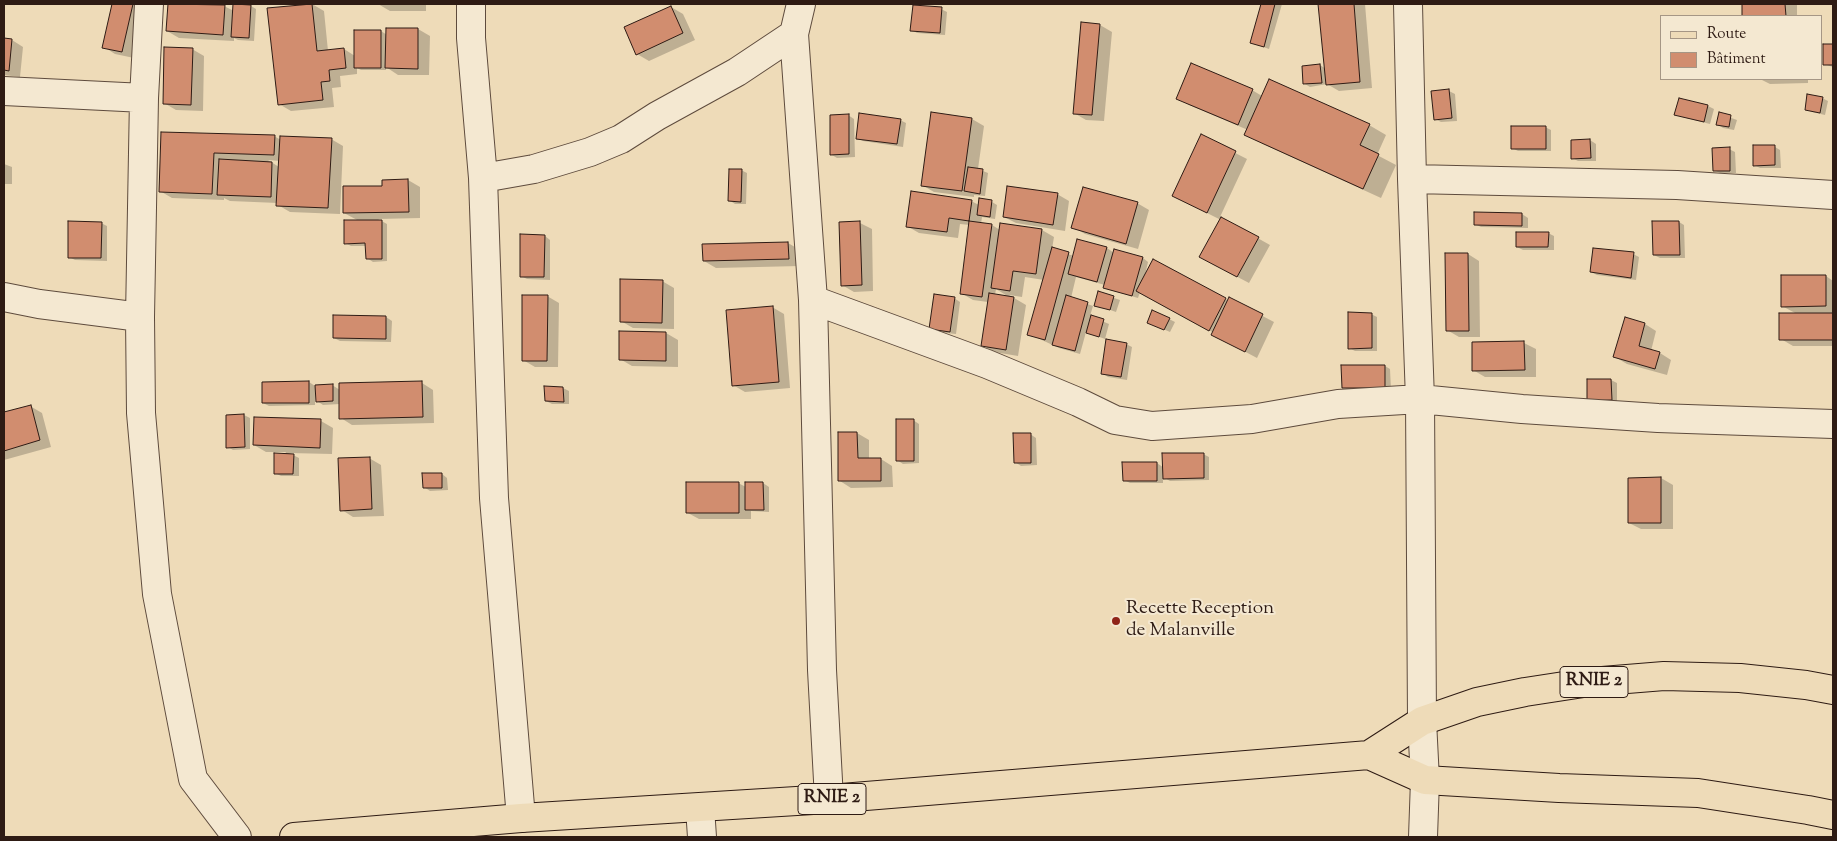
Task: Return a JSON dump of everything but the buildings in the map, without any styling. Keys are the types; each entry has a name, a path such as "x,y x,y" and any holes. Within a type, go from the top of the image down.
{"main road":[{"name":"RNIE 2","path":"294,837 521,818 829,799 1369,754 1422,720 1477,702 1590,682 1664,676 1740,678 1806,685 1833,690"},
{"name":"RNIE 2","path":"1369,754 1425,780 1559,788 1698,793 1833,815"}],"street":[{"path":"149,4 144,98 140,317 142,413 158,594 193,780 237,837"},
{"path":"471,4 471,38 483,178 494,498 521,818"},
{"path":"801,4 794,34 813,300 822,670 829,799"},
{"path":"1408,4 1420,399 1422,720 1425,780 1423,837"},
{"path":"483,178 544,166 590,152 620,139 657,116 737,72 794,34"},
{"path":"4,91 144,98"},
{"path":"1412,179 1677,185 1833,194"},
{"path":"4,297 39,304 140,317"},
{"path":"813,300 986,364 1078,402 1115,420 1152,426 1252,419 1338,404 1420,399 1522,409 1658,418 1833,424"},
{"path":"700,808 702,837"}],"place":[{"name":"Recette Reception de Malanville","path":"1116,621"}]}
